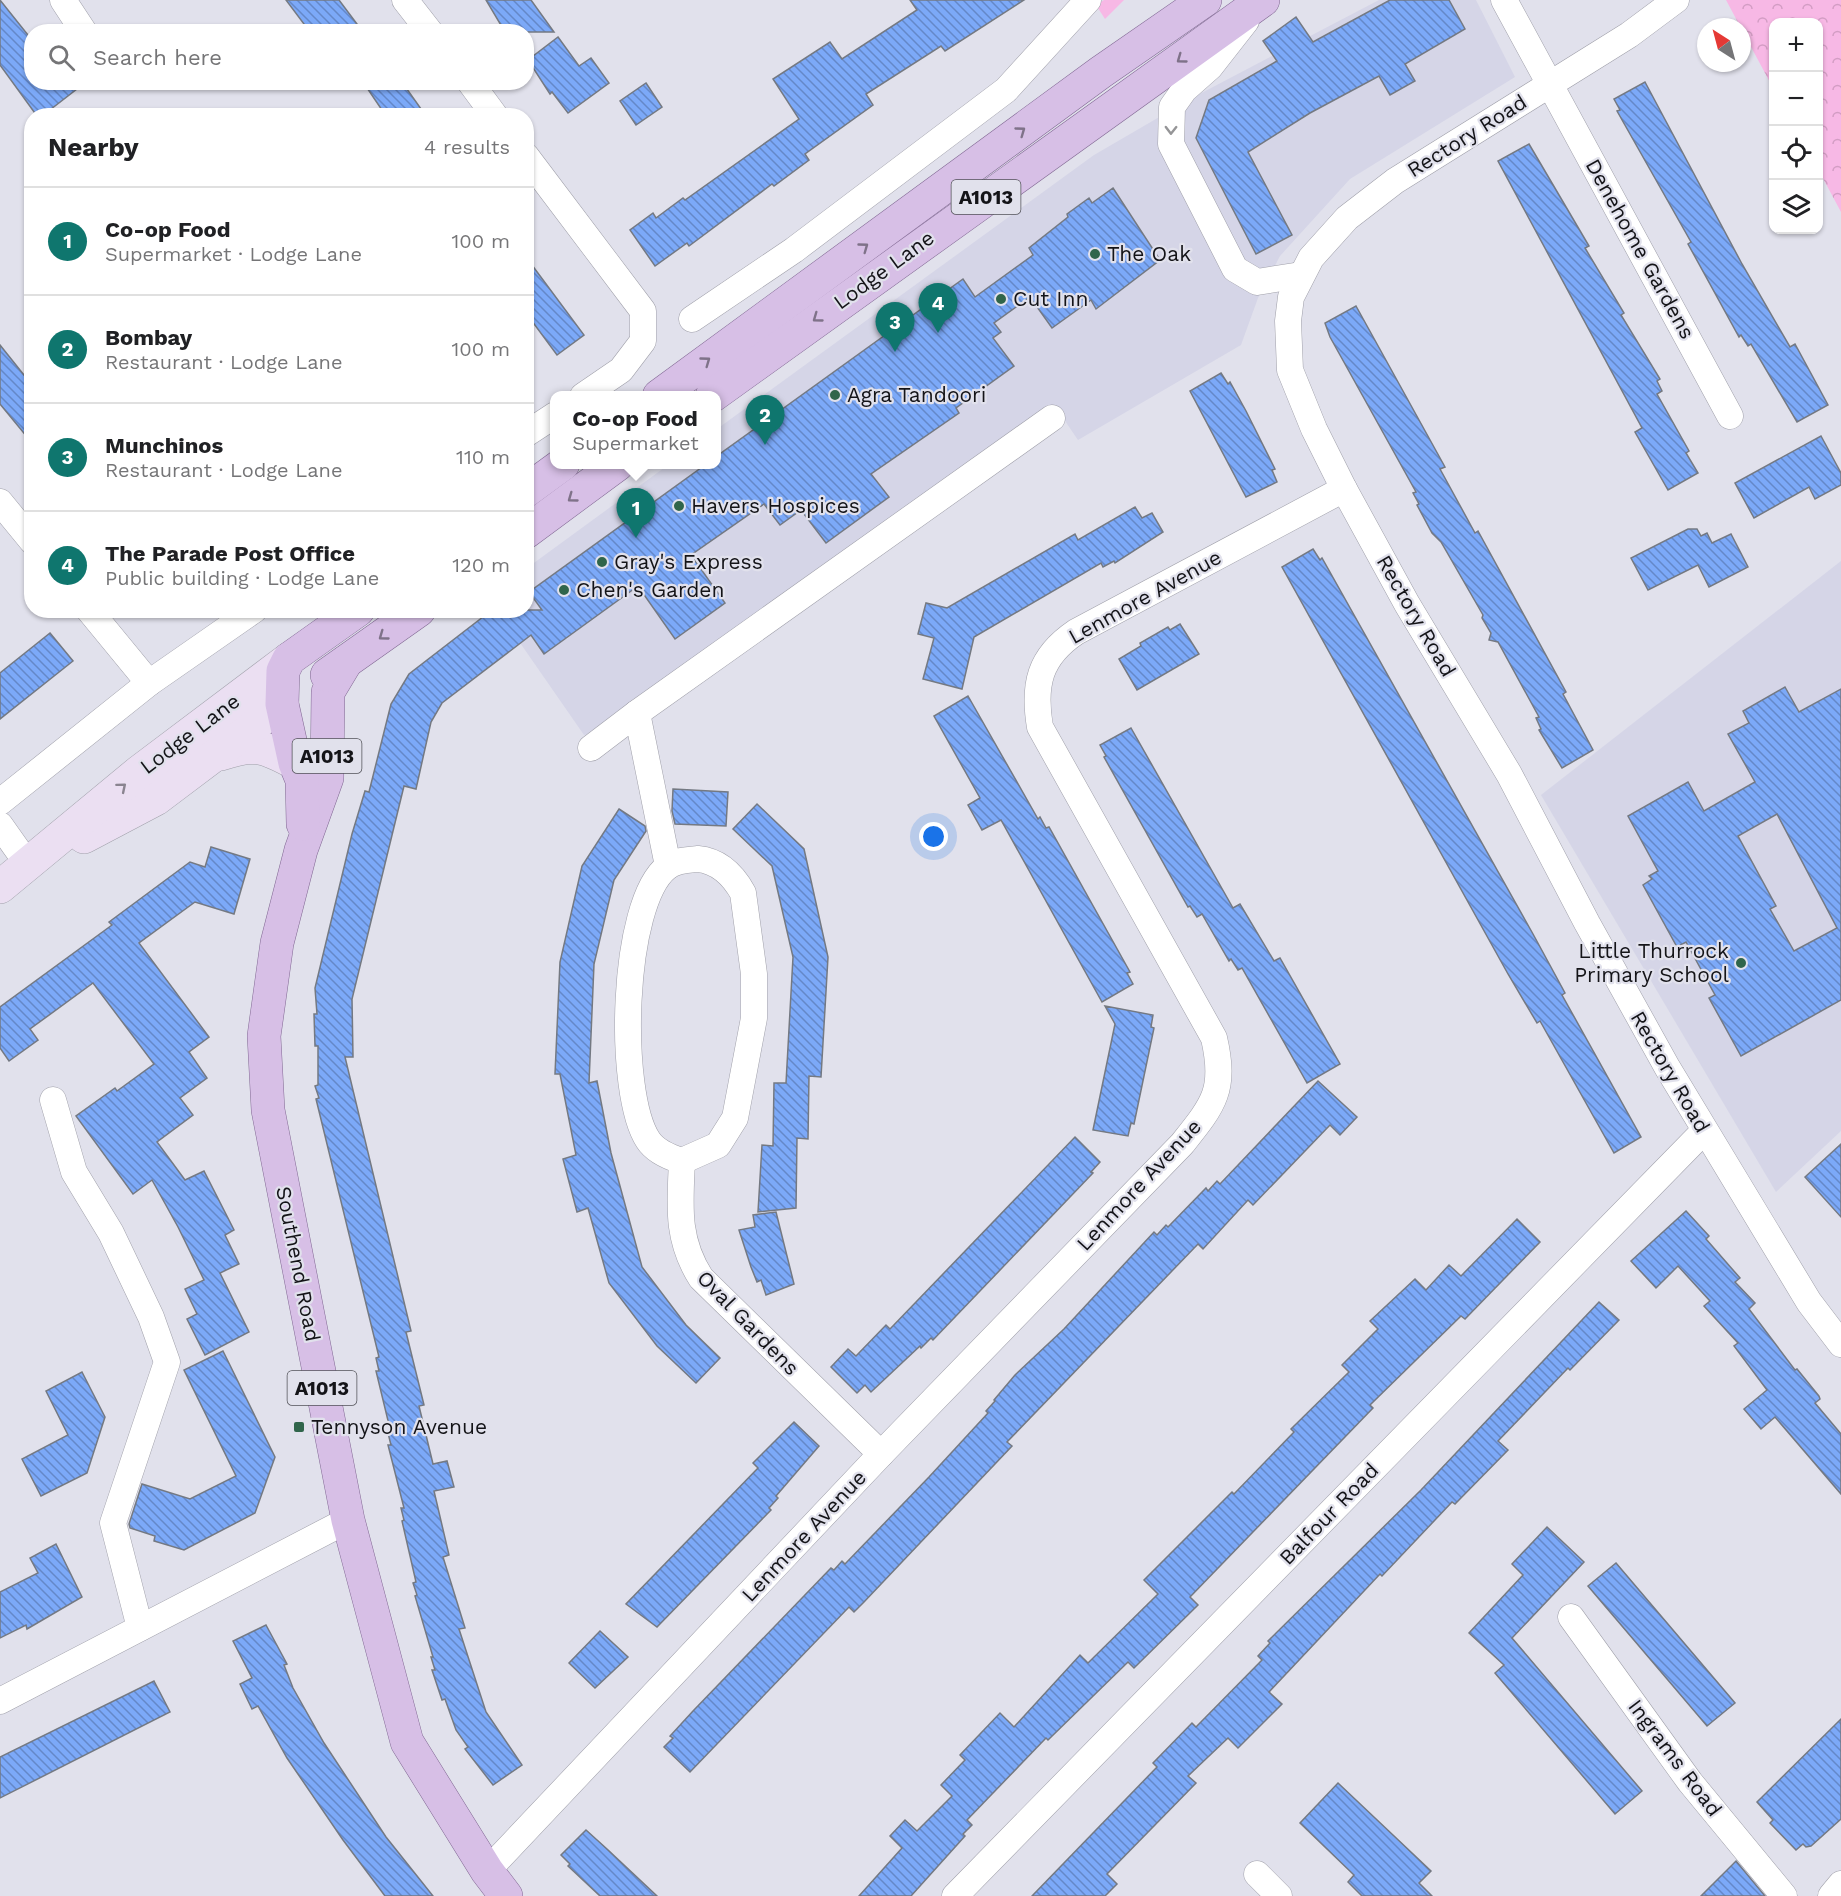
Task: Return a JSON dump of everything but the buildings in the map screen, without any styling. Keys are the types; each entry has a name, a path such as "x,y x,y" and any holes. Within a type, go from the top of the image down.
{"main road":[{"name":"Lodge Lane","path":"666,391 1101,72 1205,0"},
{"name":"Lodge Lane","path":"719,391 1263,0"},
{"path":"534,485 557,469"},
{"path":"534,526 613,469"},
{"name":"Lodge Lane","path":"289,659 347,618"},
{"name":"Lodge Lane","path":"282,704 408,618"},
{"name":"Southend Road","path":"289,659 282,671 282,704 295,763 302,780 304,800 300,850"},
{"name":"Southend Road","path":"346,662 328,692 327,778 300,850 277,943 264,1036 267,1110 348,1520 407,1742 497,1883"},
{"path":"282,704 306,705 327,724"}],"street":[{"path":"63,0 79,24"},
{"path":"405,0 424,24"},
{"path":"692,319 794,250 1006,90 1088,0"},
{"path":"1263,0 1210,67 1184,90 1172,107 1171,144 1235,269 1257,282 1301,275"},
{"name":"Denehome Gardens","path":"1504,0 1730,416"},
{"name":"Rectory Road","path":"1676,0 1629,35 1550,83 1371,199 1328,238 1311,258 1290,297 1288,321 1290,370 1314,429 1344,489 1407,604 1509,774 1587,923 1704,1131 1809,1302 1841,1344"},
{"path":"476,90 489,108"},
{"path":"534,167 643,312 643,341 621,370 590,391"},
{"path":"534,429 550,418"},
{"path":"591,748 1052,418"},
{"name":"Lenmore Avenue","path":"497,1883 881,1454 1182,1144 1203,1117 1218,1091 1220,1063 1214,1038 1040,727 1036,693 1046,662 1063,641 1076,632 1344,489"},
{"path":"0,502 24,531"},
{"path":"96,618 149,683"},
{"path":"0,802 149,683 242,618"},
{"name":"Lodge Lane","path":"0,887 29,866 139,772 289,659"},
{"path":"221,712 267,697 282,704"},
{"name":"Lodge Lane","path":"29,866 156,799 282,704"},
{"path":"637,713 668,866"},
{"name":"Lodge Lane","path":"213,756 238,748 264,747 295,763"},
{"path":"0,825 29,866"},
{"path":"687,860 709,860 720,866 737,883 743,893 754,974 754,1018 735,1118 718,1144 682,1161 665,1155 648,1141 634,1107 628,1064 629,980 638,927 648,894 668,866 687,860"},
{"path":"53,1100 74,1172 111,1233 151,1317 166,1362 113,1523 140,1628"},
{"name":"Balfour Road","path":"955,1896 1704,1131"},
{"name":"Oval Gardens","path":"682,1161 682,1241 689,1260 701,1278 881,1454"},
{"path":"0,1701 348,1520"},
{"name":"Ingrams Road","path":"1570,1617 1690,1782 1784,1896"},
{"path":"1257,1874 1279,1896"},
{"path":"1831,1896 1841,1884"}],"shaded area":[{"path":"1379,0 1476,0 1515,77 1350,179 1280,256 1258,298 1241,345 1078,440 1063,418 638,721 584,735 503,618 534,618 534,563 663,469 721,469 721,426 1094,155 1192,98"},
{"name":"Little Thurrock Primary School","path":"1841,561 1841,1131 1776,1192 1541,795"}],"green space":[{"path":"1104,0 1124,0 1105,19 1096,5"},
{"path":"1726,0 1841,0 1841,212 1823,178 1823,18 1769,18 1769,81 1751,47 1751,18 1736,18"}],"place":[{"name":"The Oak","path":"1095,254"},
{"name":"Cut Inn","path":"1001,299"},
{"name":"The Parade Post Office","path":"938,333"},
{"name":"Munchinos","path":"895,352"},
{"name":"Agra Tandoori","path":"835,395"},
{"name":"Bombay","path":"765,445"},
{"name":"Havers Hospices","path":"679,506"},
{"name":"Co-op Food","path":"636,538"},
{"name":"Gray's Express","path":"602,562"},
{"name":"Chen's Garden","path":"564,590"},
{"name":"Little Thurrock Primary School","path":"1741,963"},
{"name":"Tennyson Avenue","path":"299,1427"}]}
